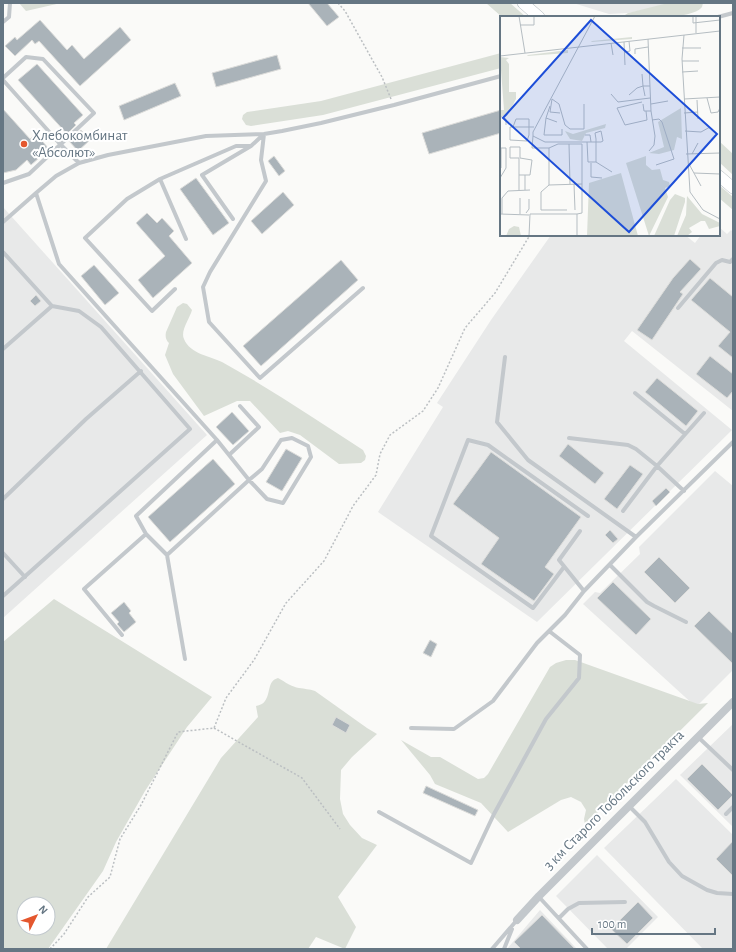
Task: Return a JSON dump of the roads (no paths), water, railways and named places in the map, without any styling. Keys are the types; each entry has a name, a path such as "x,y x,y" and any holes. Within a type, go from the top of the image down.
{"street":[{"path":"523,3 538,16"},
{"path":"720,177 733,188"},
{"name":"3 км Старого Тобольского тракта","path":"517,920 629,805 733,702"}],"lane":[{"path":"3,22 9,18 10,3"},
{"path":"720,16 733,13"},
{"path":"3,183 29,174 60,144 94,113 44,59 26,57 3,79 60,144 79,163"},
{"path":"3,222 56,176 79,163 206,136 264,134 321,123 500,76"},
{"path":"233,219 202,175 251,146 264,134"},
{"path":"264,134 261,160 266,181 210,272 203,287 209,322 260,378 363,288"},
{"path":"175,289 152,311 85,238 128,199 160,179 236,146 251,146"},
{"path":"160,179 186,239"},
{"path":"36,193 59,264 217,440 249,480 267,499 283,503 312,457 308,446 292,438 280,440 262,469 249,480 167,555"},
{"path":"3,252 52,306 79,311 101,327 190,429 3,596"},
{"path":"678,308 716,263 722,260 732,262"},
{"path":"3,349 52,306"},
{"path":"505,357 497,422 528,460 636,537"},
{"path":"3,499 86,419 141,372"},
{"path":"635,393 685,434"},
{"path":"229,455 259,427 240,406"},
{"path":"623,511 657,466 704,413"},
{"path":"569,438 628,445 636,449 657,466 684,491"},
{"path":"184,659 167,555 146,534 136,516 217,440"},
{"path":"564,567 533,608 431,536 468,440 488,445 588,516"},
{"path":"411,728 454,729 493,701 537,643 584,592 636,537 733,442"},
{"path":"580,531 559,560 584,592"},
{"path":"122,635 84,590 146,534"},
{"path":"3,554 25,576"},
{"path":"610,565 647,602 686,622"},
{"path":"379,812 471,863 494,814 546,719 579,678 580,655 550,630"},
{"path":"698,736 733,770"},
{"path":"629,805 645,822 668,862 682,876 717,893 733,894"},
{"path":"726,814 733,807"},
{"path":"539,896 587,949"},
{"path":"559,918 568,909 578,903 625,902"},
{"path":"492,949 517,920"},
{"path":"504,949 517,920"}],"place":[{"name":"Хлебокомбинат «Абсолют»","path":"24,144"}]}
